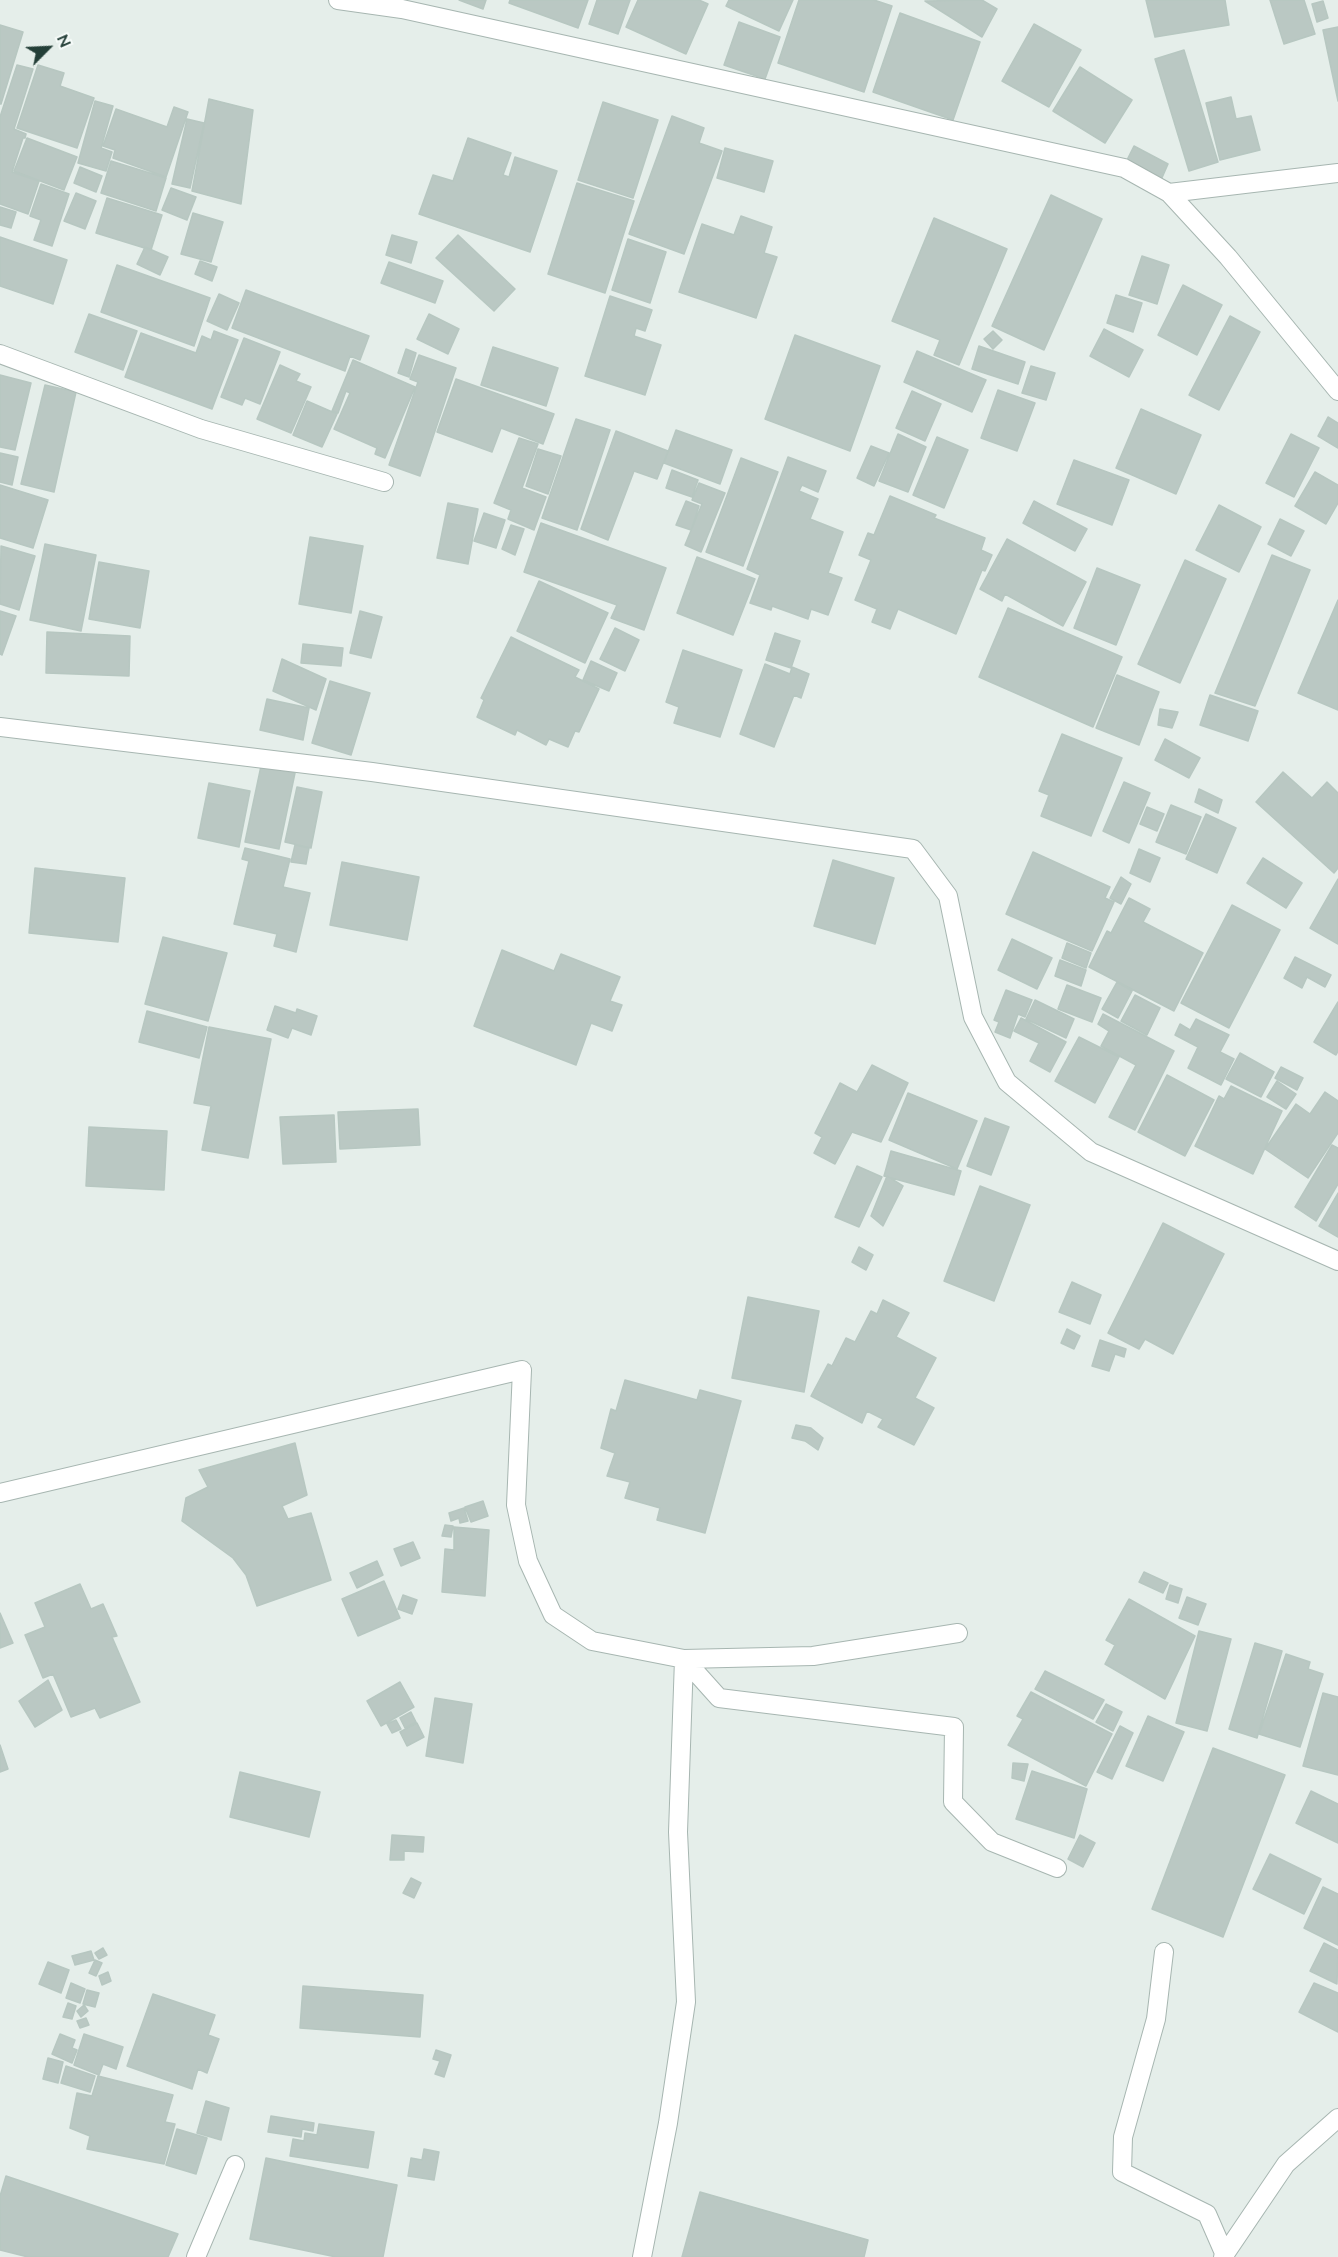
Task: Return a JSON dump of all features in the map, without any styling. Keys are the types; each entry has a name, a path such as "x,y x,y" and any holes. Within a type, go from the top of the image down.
{"street":[{"path":"338,0 402,9 1124,168 1169,194 1228,257 1338,391"},
{"path":"1169,194 1338,173"},
{"path":"0,354 201,429 384,483"},
{"path":"0,727 372,772 913,849 948,896 973,1017 1007,1082 1091,1152 1338,1261"},
{"path":"0,1493 522,1370 516,1505 528,1561 553,1615 592,1641 684,1659 813,1656 958,1633"},
{"path":"684,1659 719,1698 954,1727 953,1802 992,1842 1057,1869"},
{"path":"642,2257 668,2123 686,2002 678,1832 684,1659"},
{"path":"1164,1952 1156,2019 1123,2137 1122,2172 1207,2214 1224,2255"},
{"path":"1224,2255 1286,2164 1338,2118"},
{"path":"196,2257 235,2165"}],"building":[{"path":"459,0 486,0 483,9"},
{"path":"510,0 588,0 578,28 509,3"},
{"path":"597,0 630,0 618,34 589,24"},
{"path":"638,0 699,0 708,4 686,54 626,27"},
{"path":"729,0 793,0 779,31 726,6"},
{"path":"799,0 874,0 892,6 864,92 778,63"},
{"path":"982,0 997,9 982,37 925,1"},
{"path":"1146,0 1225,0 1229,25 1155,37"},
{"path":"1270,0 1304,0 1315,34 1284,44"},
{"path":"1323,1 1328,18 1317,22 1312,4"},
{"path":"900,13 980,42 953,120 873,92"},
{"path":"739,22 780,37 765,79 724,65"},
{"path":"1034,24 1081,50 1049,107 1002,81"},
{"path":"0,25 23,32 1,104 0,104"},
{"path":"1338,27 1338,101 1323,30"},
{"path":"1184,50 1218,162 1189,171 1155,59"},
{"path":"17,65 33,69 14,129 26,134 12,172 39,181 28,214 0,204 0,117"},
{"path":"38,65 64,73 60,86 94,98 77,148 17,128"},
{"path":"1080,67 1132,100 1105,143 1053,111"},
{"path":"1231,97 1236,119 1251,116 1260,150 1220,160 1206,103"},
{"path":"209,99 253,110 241,204 192,191"},
{"path":"95,101 113,106 101,148 112,152 106,171 78,163"},
{"path":"603,102 658,120 633,198 578,180"},
{"path":"174,107 188,112 166,177 113,158 115,150 103,146 116,109 167,127"},
{"path":"672,116 704,128 699,143 722,151 684,254 629,234"},
{"path":"187,119 204,123 190,188 172,184"},
{"path":"27,138 77,157 64,190 14,171"},
{"path":"468,138 511,153 503,175 509,177 515,157 557,171 530,252 419,214 433,175 453,181"},
{"path":"1134,146 1168,164 1161,180 1126,162"},
{"path":"725,148 773,161 764,192 717,178"},
{"path":"111,161 166,178 156,211 101,193"},
{"path":"80,167 102,176 96,192 74,183"},
{"path":"577,183 634,201 605,293 548,274"},
{"path":"41,184 69,194 52,246 34,240 41,220 30,216"},
{"path":"171,188 196,197 187,220 162,210"},
{"path":"76,193 96,201 85,229 64,221"},
{"path":"1051,195 1102,219 1044,350 992,326"},
{"path":"107,198 162,215 151,250 96,233"},
{"path":"0,207 16,212 11,228 0,225"},
{"path":"193,213 223,222 211,262 181,254"},
{"path":"741,216 772,227 764,253 777,257 756,318 679,292 702,224 734,235"},
{"path":"934,218 1007,249 959,365 934,355 940,340 892,321"},
{"path":"392,235 417,242 411,263 386,255"},
{"path":"458,235 515,289 494,311 436,258"},
{"path":"0,237 67,260 53,304 0,286"},
{"path":"628,239 666,252 650,303 612,290"},
{"path":"145,247 168,257 160,275 137,264"},
{"path":"1142,256 1169,265 1157,304 1129,295"},
{"path":"200,261 217,267 212,281 195,274"},
{"path":"389,262 443,281 435,303 381,283"},
{"path":"117,265 210,298 194,346 101,312"},
{"path":"1183,285 1222,305 1197,355 1158,335"},
{"path":"246,290 369,336 360,360 350,356 345,371 232,328"},
{"path":"219,294 239,303 227,330 207,321"},
{"path":"1116,295 1142,303 1133,332 1107,323"},
{"path":"610,296 652,310 645,331 636,328 634,336 661,345 645,395 585,376"},
{"path":"89,314 137,331 123,370 75,352"},
{"path":"429,314 459,329 448,354 417,339"},
{"path":"1230,316 1260,332 1219,410 1189,395"},
{"path":"1104,329 1143,350 1129,377 1090,356"},
{"path":"214,331 238,340 212,409 125,377 141,333 196,353 202,336 211,340"},
{"path":"993,331 1002,340 993,349 984,339"},
{"path":"795,335 880,366 850,451 765,419"},
{"path":"244,338 280,352 260,404 245,398 242,405 221,397"},
{"path":"979,346 1025,362 1018,384 972,369"},
{"path":"493,347 558,368 546,406 481,385"},
{"path":"406,349 416,353 409,377 398,373"},
{"path":"917,351 986,380 972,412 904,382"},
{"path":"419,355 456,368 420,476 389,465 418,382 410,379"},
{"path":"353,360 415,387 385,458 375,454 377,448 334,429 350,393 346,391 338,413 332,411"},
{"path":"280,365 300,374 296,381 311,387 291,433 257,419"},
{"path":"1031,366 1055,373 1046,400 1022,393"},
{"path":"0,375 31,383 15,450 0,447"},
{"path":"456,379 554,414 543,444 501,428 492,452 437,432"},
{"path":"45,385 76,392 54,492 21,484"},
{"path":"998,390 1035,403 1017,451 981,438"},
{"path":"912,391 941,404 925,441 896,428"},
{"path":"307,401 337,414 322,447 293,435"},
{"path":"1141,409 1201,435 1176,494 1116,468"},
{"path":"1328,417 1338,423 1338,448 1318,436"},
{"path":"576,419 610,430 577,530 542,518"},
{"path":"676,430 732,450 720,484 664,463"},
{"path":"616,431 668,451 657,479 634,471 608,540 581,529"},
{"path":"898,434 926,447 908,492 879,481"},
{"path":"1291,434 1319,448 1294,497 1266,483"},
{"path":"937,437 968,450 944,508 913,495"},
{"path":"519,438 538,444 522,488 546,497 534,530 508,519 511,510 494,503"},
{"path":"871,446 889,453 874,486 857,478"},
{"path":"538,449 561,456 548,494 526,486"},
{"path":"0,453 18,457 12,485 0,482"},
{"path":"788,457 826,471 818,492 802,485 799,491 818,499 810,519 843,532 828,573 842,578 828,615 811,609 808,619 772,606 771,610 750,603 760,575 747,569"},
{"path":"741,458 778,472 743,566 706,552"},
{"path":"1074,460 1129,480 1112,525 1057,504"},
{"path":"672,470 698,480 692,497 666,488"},
{"path":"1315,472 1338,485 1338,503 1326,524 1295,506"},
{"path":"699,483 725,493 701,552 685,545 702,504 692,500"},
{"path":"0,485 48,500 33,548 0,538"},
{"path":"890,496 936,515 934,518 985,538 981,550 992,555 985,571 982,570 956,634 898,609 890,629 872,622 877,609 855,600 871,560 859,555 868,533 874,535"},
{"path":"686,501 699,506 691,530 676,525"},
{"path":"1034,501 1087,529 1075,551 1023,523"},
{"path":"448,503 478,509 468,564 437,558"},
{"path":"1219,505 1261,527 1239,572 1196,550"},
{"path":"484,513 505,520 496,548 474,541"},
{"path":"1280,519 1304,531 1291,556 1268,544"},
{"path":"541,523 666,568 644,630 611,618 617,605 524,572"},
{"path":"511,525 524,529 515,555 502,549"},
{"path":"310,537 363,546 351,613 299,604"},
{"path":"1007,539 1086,582 1063,626 1005,594 1002,601 980,589"},
{"path":"45,544 96,555 81,631 30,620"},
{"path":"1,546 35,556 19,610 0,604"},
{"path":"1272,555 1310,570 1255,706 1215,693"},
{"path":"697,557 755,579 733,635 677,613"},
{"path":"1185,560 1226,579 1180,683 1138,664"},
{"path":"99,562 149,571 140,628 89,619"},
{"path":"1097,568 1140,585 1116,645 1074,628"},
{"path":"539,581 608,613 585,663 517,631"},
{"path":"1338,600 1338,710 1298,693"},
{"path":"1008,608 1122,657 1093,727 979,677"},
{"path":"0,611 16,616 2,655 0,654"},
{"path":"360,611 382,617 371,658 350,653"},
{"path":"615,628 639,640 625,671 600,659"},
{"path":"47,632 130,636 129,676 46,673"},
{"path":"775,633 800,641 791,668 766,660"},
{"path":"511,637 579,670 575,677 599,689 579,732 575,731 568,747 549,739 546,745 517,730 515,735 477,717 484,700 481,698"},
{"path":"303,644 343,648 341,666 301,663"},
{"path":"683,650 742,670 720,737 674,723 679,707 666,702"},
{"path":"282,659 326,679 316,710 273,691"},
{"path":"591,661 617,673 609,691 583,680"},
{"path":"765,664 790,674 792,667 809,674 801,698 794,695 774,747 740,734"},
{"path":"1117,675 1159,692 1139,745 1096,728"},
{"path":"330,681 370,693 351,755 312,743"},
{"path":"1210,695 1258,711 1248,741 1200,725"},
{"path":"267,699 309,708 303,740 260,730"},
{"path":"1160,709 1178,712 1172,728 1158,725"},
{"path":"1062,734 1122,758 1091,836 1041,816 1049,795 1039,791"},
{"path":"1165,739 1200,758 1189,778 1155,760"},
{"path":"261,766 295,773 279,849 245,842"},
{"path":"1283,772 1312,798 1327,782 1338,793 1338,868 1334,873 1256,802"},
{"path":"1124,782 1150,793 1129,843 1103,831"},
{"path":"209,783 250,791 239,847 198,838"},
{"path":"297,787 322,792 311,848 285,842"},
{"path":"1199,789 1222,800 1218,813 1195,802"},
{"path":"1171,805 1201,817 1186,854 1156,842"},
{"path":"1147,807 1164,814 1157,831 1140,824"},
{"path":"1206,814 1236,828 1217,873 1186,859"},
{"path":"295,845 309,848 306,864 291,862"},
{"path":"245,848 290,859 283,887 310,893 296,952 274,946 277,934 234,924 249,861 242,859"},
{"path":"1139,849 1160,858 1150,882 1130,873"},
{"path":"1033,852 1110,887 1105,898 1114,902 1092,951 1006,914"},
{"path":"1263,858 1302,883 1286,908 1247,883"},
{"path":"833,860 894,878 875,944 814,926"},
{"path":"342,862 419,877 407,940 330,925"},
{"path":"35,868 125,878 118,942 29,933"},
{"path":"1121,877 1131,884 1121,904 1110,898"},
{"path":"1338,879 1338,944 1310,928"},
{"path":"1129,898 1150,909 1143,922 1203,953 1174,1011 1089,967 1107,931 1111,933"},
{"path":"1232,905 1280,930 1229,1028 1181,1003"},
{"path":"163,937 227,953 208,1021 145,1004"},
{"path":"1012,939 1052,958 1037,989 998,970"},
{"path":"1067,943 1091,953 1086,968 1062,958"},
{"path":"502,950 554,971 561,954 620,977 610,1001 622,1005 612,1031 591,1023 576,1065 474,1026"},
{"path":"1295,957 1331,975 1325,987 1307,977 1302,988 1284,978"},
{"path":"1060,960 1086,970 1081,986 1055,976"},
{"path":"1117,982 1132,991 1118,1018 1102,1009"},
{"path":"1067,985 1101,998 1092,1022 1058,1009"},
{"path":"1006,990 1032,1000 1025,1017 1018,1014 1010,1038 995,1032 999,1022 994,1020"},
{"path":"1135,995 1160,1008 1147,1035 1121,1021"},
{"path":"1035,1000 1074,1019 1066,1038 1026,1019"},
{"path":"1338,1002 1338,1051 1336,1055 1314,1042"},
{"path":"275,1006 296,1013 297,1009 317,1016 311,1035 292,1028 288,1038 267,1030"},
{"path":"147,1011 207,1027 199,1058 139,1042"},
{"path":"1103,1014 1174,1051 1135,1130 1109,1117 1136,1065 1101,1046 1109,1031 1098,1024"},
{"path":"1021,1018 1066,1042 1050,1072 1030,1061 1039,1043 1014,1031"},
{"path":"1196,1019 1229,1035 1220,1052 1234,1059 1221,1085 1188,1068 1198,1047 1175,1035 1180,1024 1190,1030"},
{"path":"209,1027 271,1039 248,1158 202,1150 211,1106 194,1103"},
{"path":"1079,1037 1119,1057 1095,1103 1055,1081"},
{"path":"1240,1053 1274,1072 1261,1097 1226,1079"},
{"path":"872,1065 908,1083 881,1142 852,1132 835,1164 814,1153 822,1137 815,1133 840,1083 857,1092"},
{"path":"1281,1067 1303,1078 1297,1090 1275,1078"},
{"path":"1167,1075 1214,1100 1185,1156 1138,1132"},
{"path":"1277,1081 1296,1094 1286,1109 1267,1097"},
{"path":"1231,1086 1282,1111 1253,1174 1195,1146 1219,1096 1224,1099"},
{"path":"1325,1092 1338,1101 1338,1133 1308,1178 1265,1149 1296,1104 1310,1114"},
{"path":"908,1093 977,1121 957,1169 889,1140"},
{"path":"418,1109 420,1145 340,1149 338,1112"},
{"path":"334,1115 336,1162 283,1164 280,1117"},
{"path":"985,1118 1009,1127 991,1175 967,1166"},
{"path":"89,1127 167,1131 164,1190 86,1186"},
{"path":"1332,1145 1338,1148 1338,1184 1316,1221 1295,1207"},
{"path":"891,1151 961,1171 954,1195 884,1176"},
{"path":"857,1166 882,1177 859,1227 835,1217"},
{"path":"887,1176 903,1186 883,1226 871,1216"},
{"path":"980,1186 1030,1205 994,1301 944,1281"},
{"path":"1338,1193 1338,1237 1319,1226"},
{"path":"1163,1223 1224,1254 1173,1354 1145,1339 1139,1349 1108,1333"},
{"path":"859,1247 873,1255 866,1270 852,1262"},
{"path":"1072,1282 1101,1295 1090,1324 1059,1312"},
{"path":"748,1297 819,1311 804,1392 732,1378"},
{"path":"883,1300 909,1313 896,1337 936,1358 915,1398 934,1408 914,1445 878,1427 883,1419 867,1411 862,1423 811,1396 828,1364 832,1366 846,1338 855,1342 871,1311 877,1314"},
{"path":"1067,1329 1080,1336 1074,1349 1061,1343"},
{"path":"1100,1340 1126,1349 1124,1357 1115,1354 1109,1371 1092,1366"},
{"path":"625,1380 697,1400 700,1390 741,1401 705,1533 657,1520 660,1508 625,1498 630,1482 607,1476 615,1453 601,1448 611,1409 616,1411"},
{"path":"796,1425 811,1428 823,1438 818,1450 805,1441 792,1438"},
{"path":"295,1443 307,1495 282,1506 288,1519 311,1513 331,1580 257,1606 246,1575 233,1558 182,1521 186,1498 208,1487 199,1470"},
{"path":"483,1501 488,1516 471,1522 465,1507"},
{"path":"464,1508 468,1521 460,1523 459,1518 451,1521 449,1513"},
{"path":"445,1525 453,1526 451,1537 442,1536"},
{"path":"454,1527 489,1530 485,1596 442,1592 445,1549 454,1550"},
{"path":"413,1542 420,1558 401,1566 394,1549"},
{"path":"377,1561 383,1575 357,1588 350,1573"},
{"path":"1144,1572 1168,1583 1163,1593 1139,1582"},
{"path":"384,1581 400,1618 358,1636 342,1599"},
{"path":"80,1584 91,1609 103,1604 117,1636 112,1637 140,1702 100,1718 95,1708 71,1717 53,1674 43,1678 25,1635 45,1627 35,1603"},
{"path":"1170,1585 1182,1589 1178,1603 1166,1599"},
{"path":"403,1595 417,1600 412,1614 398,1609"},
{"path":"1187,1597 1206,1604 1198,1625 1179,1618"},
{"path":"1129,1599 1195,1636 1165,1699 1105,1664 1115,1645 1106,1640"},
{"path":"0,1613 13,1643 0,1648"},
{"path":"1199,1631 1231,1639 1207,1731 1176,1723"},
{"path":"1255,1643 1282,1651 1257,1738 1229,1729"},
{"path":"1286,1654 1310,1662 1308,1669 1323,1674 1300,1747 1259,1734"},
{"path":"1045,1671 1104,1700 1093,1719 1035,1689"},
{"path":"48,1680 62,1710 35,1727 19,1701"},
{"path":"400,1682 414,1707 381,1726 367,1701"},
{"path":"1031,1692 1112,1734 1086,1786 1008,1745 1023,1719 1017,1716"},
{"path":"1323,1693 1338,1697 1338,1775 1303,1766"},
{"path":"435,1698 472,1704 463,1763 426,1756"},
{"path":"1106,1704 1122,1712 1113,1731 1096,1722"},
{"path":"411,1712 416,1722 405,1728 400,1718"},
{"path":"1148,1716 1184,1732 1163,1781 1126,1766"},
{"path":"396,1720 401,1729 392,1733 387,1724"},
{"path":"417,1723 424,1737 407,1746 400,1732"},
{"path":"1120,1726 1133,1733 1112,1779 1097,1772"},
{"path":"0,1745 8,1769 0,1772"},
{"path":"1213,1748 1285,1775 1223,1937 1152,1909"},
{"path":"1013,1763 1028,1764 1024,1781 1012,1778"},
{"path":"1032,1771 1087,1789 1074,1838 1016,1819"},
{"path":"240,1772 320,1792 309,1837 230,1817"},
{"path":"1311,1791 1338,1804 1338,1843 1296,1823"},
{"path":"392,1835 424,1837 423,1852 404,1851 404,1860 390,1860"},
{"path":"1080,1835 1095,1843 1083,1867 1068,1859"},
{"path":"1270,1854 1321,1879 1304,1914 1253,1889"},
{"path":"411,1878 421,1883 414,1898 403,1893"},
{"path":"1323,1887 1338,1894 1338,1945 1304,1928"},
{"path":"1324,1943 1338,1950 1337,1984 1310,1971"},
{"path":"103,1948 107,1955 99,1959 95,1953"},
{"path":"91,1951 94,1960 75,1965 72,1956"},
{"path":"95,1960 102,1963 96,1976 89,1973"},
{"path":"48,1962 69,1970 61,1993 39,1984"},
{"path":"108,1972 111,1981 102,1985 99,1976"},
{"path":"71,1983 85,1989 80,2003 66,1998"},
{"path":"1314,1983 1338,1993 1338,2032 1299,2012"},
{"path":"303,1986 423,1995 420,2037 300,2028"},
{"path":"87,1990 99,1993 95,2007 83,2004"},
{"path":"153,1994 215,2015 208,2035 219,2039 207,2073 198,2069 192,2089 127,2066"},
{"path":"68,2003 76,2006 72,2019 63,2017"},
{"path":"84,2005 88,2011 81,2017 77,2011"},
{"path":"86,2018 89,2025 80,2028 77,2021"},
{"path":"60,2034 75,2040 72,2048 77,2050 72,2063 52,2054"},
{"path":"84,2034 123,2047 116,2069 103,2064 99,2075 74,2065"},
{"path":"436,2050 451,2055 444,2077 435,2074 440,2061 433,2059"},
{"path":"48,2058 63,2062 58,2083 43,2079"},
{"path":"66,2066 95,2076 90,2092 61,2083"},
{"path":"98,2076 173,2095 165,2122 175,2124 164,2164 87,2149 90,2136 70,2128 77,2093 92,2096"},
{"path":"206,2101 229,2108 221,2140 197,2133"},
{"path":"271,2116 314,2123 313,2131 302,2129 301,2137 268,2132"},
{"path":"319,2124 374,2132 368,2168 290,2156 293,2139 304,2141 305,2133 317,2135"},
{"path":"177,2129 207,2138 196,2174 166,2165"},
{"path":"424,2149 439,2152 434,2180 408,2176 411,2158 422,2160"},
{"path":"266,2158 397,2185 383,2257 336,2257 250,2239"},
{"path":"6,2176 178,2234 168,2257 28,2257 0,2250 0,2196"},
{"path":"700,2192 868,2240 864,2257 682,2257"}]}
